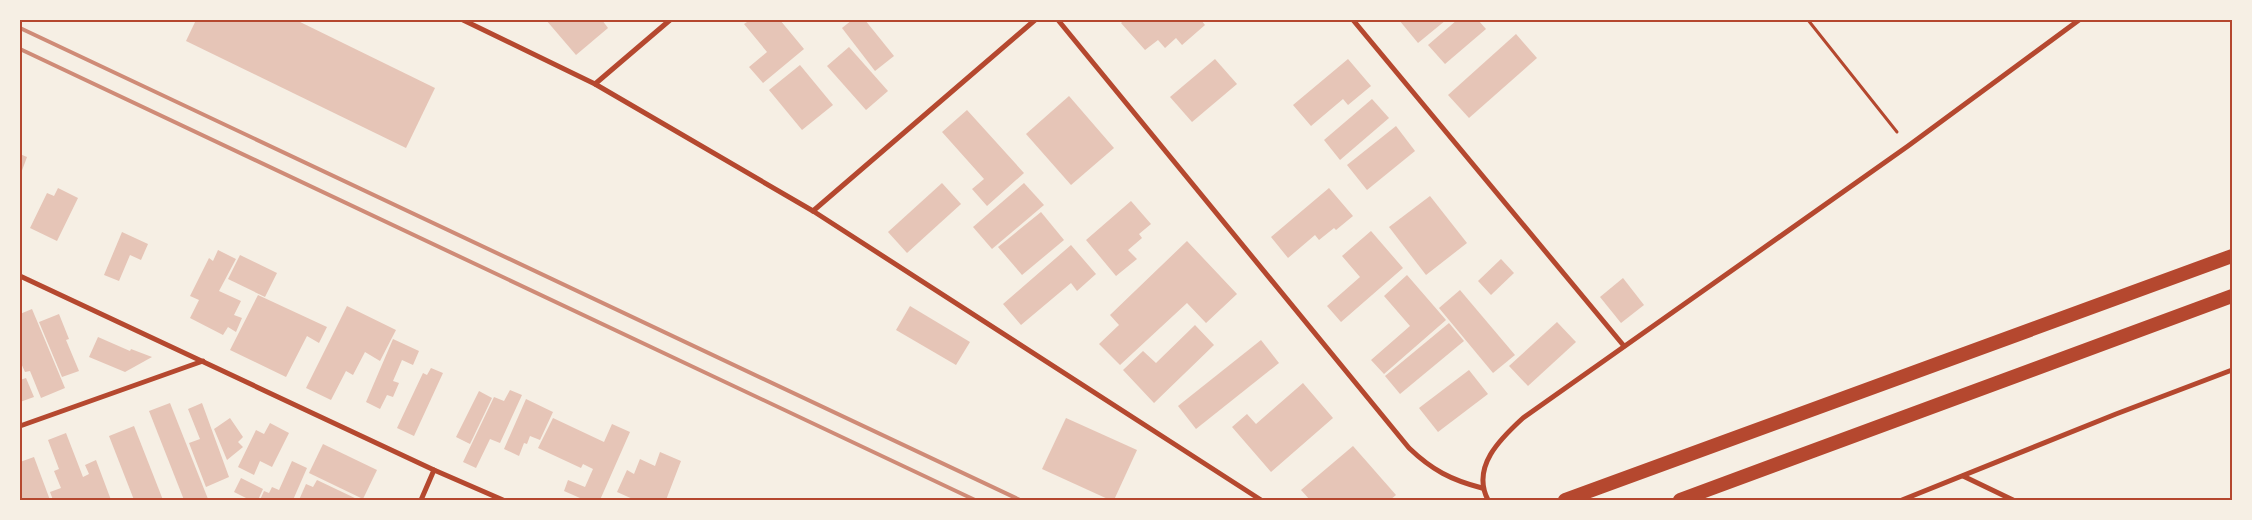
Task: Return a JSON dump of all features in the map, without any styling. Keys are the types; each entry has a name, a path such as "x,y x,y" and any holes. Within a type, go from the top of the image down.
{"highway":[{"path":"1565,500 2232,256"},
{"path":"1680,500 2232,296"}],"street":[{"path":"463,20 595,84 813,211 1261,500"},
{"path":"595,84 670,20"},
{"path":"813,211 1035,20"},
{"path":"1058,20 1409,448 1440,473 1462,483 1482,488"},
{"path":"1353,20 1624,346"},
{"path":"1488,500 1482,488 1484,472 1490,454 1507,433 1523,418 1908,146 2079,20"},
{"path":"20,276 434,470 503,500"},
{"path":"20,426 204,361"},
{"path":"1902,500 2116,414 2232,370"},
{"path":"421,500 434,470"},
{"path":"1963,476 2013,500"}],"path":[{"path":"1808,20 1908,146"}],"building":[{"path":"196,20 296,20 435,88 406,148 186,41"},
{"path":"546,20 602,20 608,28 576,55"},
{"path":"750,20 780,20 804,49 763,83 749,67 767,52 744,24"},
{"path":"852,20 865,20 894,56 875,71 842,28"},
{"path":"1124,20 1201,20 1205,25 1182,45 1176,38 1165,48 1158,40 1145,50 1121,23"},
{"path":"1399,20 1446,20 1418,43"},
{"path":"1457,20 1478,20 1486,29 1445,64 1428,45"},
{"path":"1516,34 1537,58 1469,118 1448,95"},
{"path":"849,47 888,91 866,110 827,66"},
{"path":"1215,59 1237,84 1192,122 1170,97"},
{"path":"1348,59 1371,86 1348,105 1343,99 1311,126 1293,105"},
{"path":"800,65 833,105 802,130 769,90"},
{"path":"1069,96 1114,148 1071,185 1026,134"},
{"path":"1372,99 1389,118 1340,160 1324,140"},
{"path":"967,110 1024,173 987,206 972,189 984,179 942,132"},
{"path":"1396,126 1415,151 1367,190 1347,165"},
{"path":"20,154 27,157 20,176"},
{"path":"942,183 961,204 907,253 888,232"},
{"path":"1024,183 1044,205 992,249 973,227"},
{"path":"58,188 78,198 57,241 30,228 47,193 54,196"},
{"path":"1329,188 1353,216 1336,230 1334,228 1319,240 1315,235 1288,258 1271,237"},
{"path":"1430,196 1467,243 1426,275 1389,227"},
{"path":"1131,201 1151,224 1139,234 1142,238 1128,250 1137,259 1116,276 1086,240"},
{"path":"1041,212 1064,240 1022,275 998,247"},
{"path":"1371,231 1403,268 1341,322 1327,306 1360,277 1342,256"},
{"path":"122,232 148,244 141,260 130,255 119,281 104,275"},
{"path":"1187,241 1237,294 1206,323 1187,303 1120,365 1099,344 1119,325 1110,315"},
{"path":"1071,245 1096,274 1077,291 1071,283 1021,325 1003,304"},
{"path":"218,250 236,259 219,291 241,301 234,315 242,318 236,332 228,327 223,335 190,318 199,300 190,296 209,258 213,261"},
{"path":"240,255 277,273 265,297 228,279"},
{"path":"1501,259 1514,273 1491,295 1478,281"},
{"path":"1407,275 1446,320 1384,374 1371,360 1410,326 1384,296"},
{"path":"1623,278 1644,305 1621,323 1600,297"},
{"path":"1460,290 1515,355 1493,373 1439,308"},
{"path":"258,295 327,327 319,343 307,336 286,377 230,350"},
{"path":"347,306 396,330 380,361 365,352 353,375 346,371 331,400 306,388"},
{"path":"910,306 970,342 956,365 896,330"},
{"path":"32,309 65,388 41,398 30,371 25,372 20,361 20,314"},
{"path":"59,314 69,339 66,340 79,371 62,377 39,322"},
{"path":"1557,322 1576,342 1528,386 1509,366"},
{"path":"1449,323 1464,341 1400,394 1385,376"},
{"path":"1195,325 1214,345 1154,403 1123,370 1143,351 1156,363"},
{"path":"98,337 130,351 131,349 152,357 125,372 89,357"},
{"path":"393,339 419,351 413,365 402,360 393,381 399,383 393,397 387,395 380,409 366,402"},
{"path":"1261,340 1279,363 1196,429 1178,406"},
{"path":"431,368 443,373 414,436 397,428 423,373 427,375"},
{"path":"1469,370 1488,394 1438,432 1419,408"},
{"path":"26,378 34,397 20,402 20,380"},
{"path":"1303,383 1333,418 1271,472 1232,427 1247,414 1256,424"},
{"path":"510,390 522,395 500,443 490,439 476,468 463,462 494,397 504,401"},
{"path":"479,391 492,398 470,444 456,437"},
{"path":"526,399 553,412 540,440 530,436 527,444 524,443 519,456 504,449"},
{"path":"170,403 208,499 184,500 149,411"},
{"path":"202,403 229,477 206,487 189,443 200,439 188,409"},
{"path":"230,418 243,437 238,442 243,447 227,460 214,429"},
{"path":"553,418 604,442 612,424 630,432 600,500 579,500 580,498 564,491 568,480 585,487 593,469 583,464 581,468 538,448"},
{"path":"1066,418 1137,450 1114,500 1110,500 1042,469"},
{"path":"270,423 289,433 272,467 260,461 254,475 238,467 256,430 264,434"},
{"path":"134,426 163,500 134,500 109,436"},
{"path":"66,433 83,477 89,474 85,465 96,460 111,500 53,500 50,492 61,488 54,471 59,469 48,440"},
{"path":"323,444 377,470 363,499 309,473"},
{"path":"1353,446 1396,495 1390,500 1310,500 1301,490"},
{"path":"660,452 681,461 666,500 635,500 617,492 627,470 634,474 640,459 655,466"},
{"path":"34,457 50,500 20,500 20,462"},
{"path":"292,461 307,468 293,500 260,500 264,491 269,493 272,487 279,490"},
{"path":"241,478 263,489 258,500 250,500 234,492"},
{"path":"317,480 359,500 299,500 306,484 313,487"}],"railway":[{"path":"20,28 1020,500"},
{"path":"20,49 975,500"}]}
